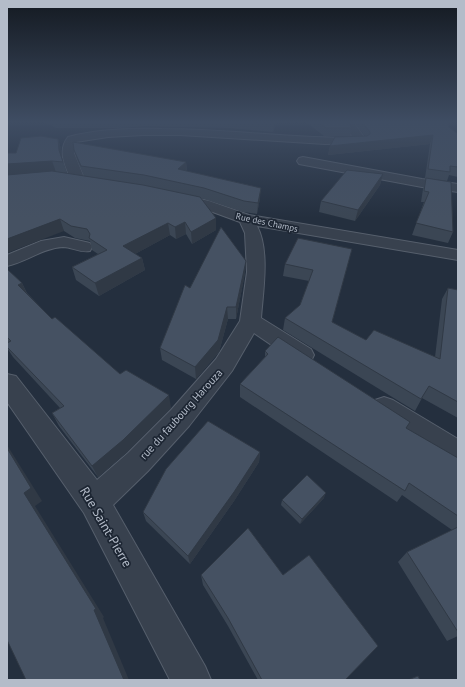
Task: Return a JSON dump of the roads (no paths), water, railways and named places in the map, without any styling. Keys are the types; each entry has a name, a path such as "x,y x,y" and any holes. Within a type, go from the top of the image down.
{"street":[{"path":"69,154 71,179 93,182"},
{"path":"303,161 422,183 458,188"},
{"name":"Rue des Champs","path":"167,196 204,204 246,219 458,255"},
{"name":"rue du faubourg Harouza","path":"95,502 138,462 180,418 224,365 250,321 256,272 253,233 246,219"},
{"path":"7,261 47,245 64,242 84,247"},
{"path":"250,321 324,368"},
{"name":"Rue Saint-Pierre","path":"7,383 95,502 191,680"},
{"path":"364,394 458,454"}]}
